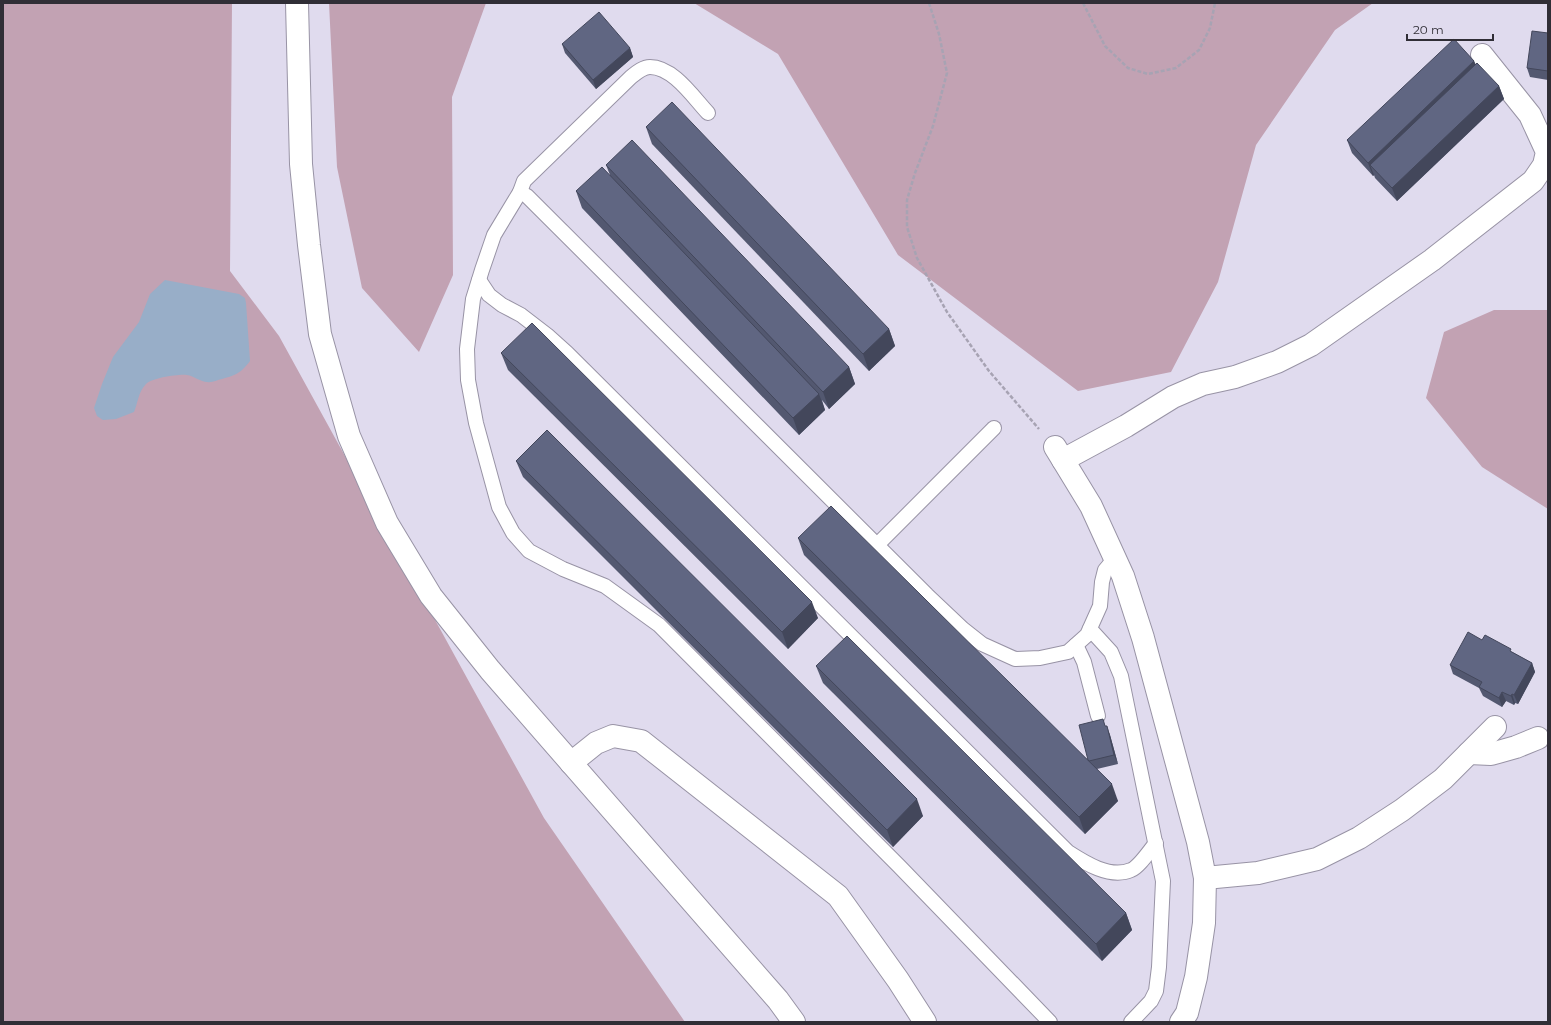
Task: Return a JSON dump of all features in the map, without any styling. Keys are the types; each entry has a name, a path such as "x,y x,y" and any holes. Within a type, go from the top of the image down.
{"street":[{"path":"297,3 301,164 320,334 349,436 387,523 431,596 490,670 778,1000 794,1022"},
{"path":"1181,1022 1187,1013 1196,977 1204,924 1205,878 1198,842 1143,638 1123,576 1091,506 1059,454 1126,426 1173,397 1203,384 1235,377 1277,362 1311,345 1432,260 1533,181 1544,165 1547,152 1530,114 1482,55"},
{"path":"1205,878 1258,873 1317,859 1359,838 1402,810 1443,779 1495,727"},
{"path":"571,763 596,743 613,736 633,738 641,741 838,896 898,980 925,1022"},
{"path":"1469,753 1491,754 1516,747 1538,738"}],"lane":[{"path":"708,112 674,77 666,71 649,67 642,70 631,77 524,182 520,192 494,235 473,299 467,349 468,380 476,423 499,507 513,533 529,551 563,569 605,586 659,626 900,866 1050,1022"},
{"path":"520,192 527,196 877,545 963,629 982,644 1015,659 1040,658 1068,652 1088,635 1100,606 1102,582 1106,570 1115,558"},
{"path":"479,280 489,294 502,305 521,315 567,353 1068,852 1085,863 1107,871 1118,872 1132,870 1147,855 1156,843"},
{"path":"877,545 994,428"},
{"path":"1090,629 1111,652 1121,676 1163,881 1159,973 1156,991 1151,1001 1131,1022"},
{"path":"1076,645 1084,662 1098,716"}],"path":[{"path":"928,3 939,34 947,73 933,126 915,173 907,200 907,227 917,258 948,312 989,371 1059,454"},
{"path":"1083,3 1105,46 1128,68 1148,74 1176,68 1199,50 1210,28 1215,3"}],"shaded area":[{"path":"3,3 232,3 230,271 279,336 544,818 685,1022 3,1022"},
{"path":"329,3 486,3 452,97 453,275 419,352 362,288 337,167"},
{"path":"694,3 1373,3 1335,30 1256,145 1218,282 1171,372 1078,391 898,255 778,54"},
{"path":"1494,310 1548,310 1548,509 1482,467 1426,398 1444,332"}],"water":[{"path":"165,280 239,294 245,298 250,361 238,373 213,382 205,382 183,375 165,377 149,382 143,387 134,412 116,419 103,420 97,416 94,408 113,357 139,322 150,294"}],"building":[{"path":"599,12 630,48 593,80 562,44"},
{"path":"1532,31 1548,33 1548,71 1527,68"},
{"path":"1454,39 1474,61 1368,163 1347,140"},
{"path":"1477,63 1499,86 1392,188 1370,165"},
{"path":"672,102 889,329 863,354 646,127"},
{"path":"632,140 849,367 823,392 606,165"},
{"path":"602,167 819,394 793,418 576,191"},
{"path":"532,323 812,602 782,632 501,353"},
{"path":"547,430 917,799 887,830 516,461"},
{"path":"831,506 1112,784 1079,817 798,538"},
{"path":"1468,632 1482,640 1485,635 1511,649 1510,651 1532,663 1514,695 1512,694 1511,696 1502,692 1499,698 1479,687 1482,682 1450,665"},
{"path":"847,636 1126,913 1096,944 816,666"},
{"path":"1103,719 1105,726 1107,726 1114,755 1089,761 1079,725"}]}
